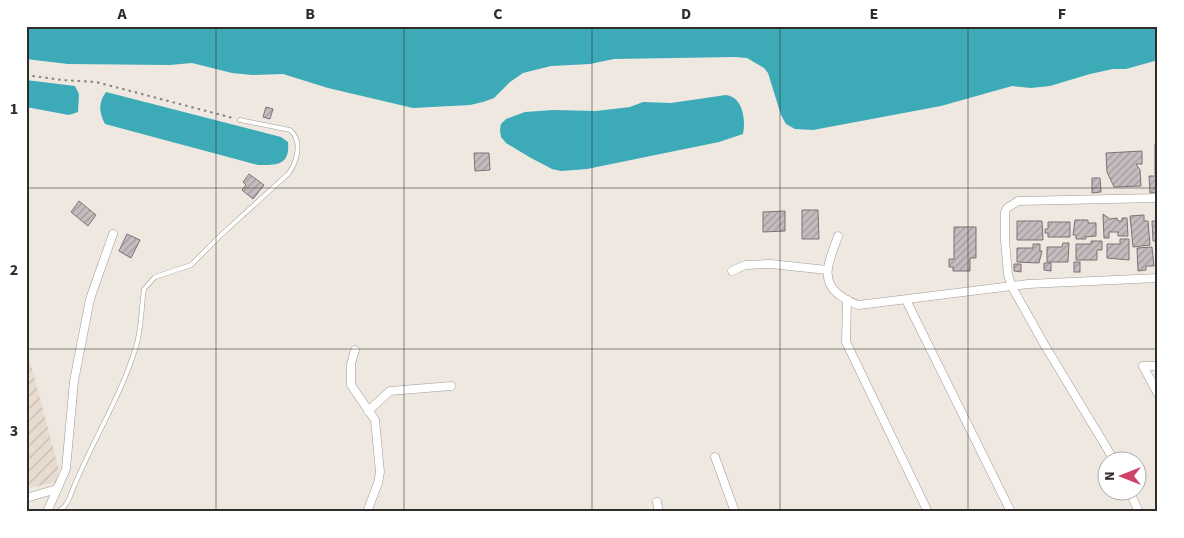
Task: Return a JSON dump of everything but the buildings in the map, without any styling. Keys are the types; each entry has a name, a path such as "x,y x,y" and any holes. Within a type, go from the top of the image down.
{"street":[{"path":"1108,450 1012,287 1008,275 1005,212 1007,208 1018,201 1158,198"},
{"path":"47,512 66,469 74,381 90,299 113,234"},
{"path":"838,236 827,270 827,280 830,287 852,304 866,305 1012,287 1158,278"},
{"path":"732,271 745,265 771,264 827,270"},
{"path":"847,300 846,342 928,512"},
{"path":"906,300 1011,512"},
{"path":"355,350 351,364 351,385 374,420 380,472 367,512"},
{"path":"1158,366 1143,366 1158,394"},
{"path":"368,411 390,392 451,386"},
{"path":"715,457 735,512"},
{"path":"26,498 57,489"},
{"path":"1134,500 1139,512"},
{"path":"657,502 659,512"}],"lane":[{"path":"58,512 70,498 124,380 136,349 144,288 155,278 192,265 220,236 289,173 294,165 297,146 296,137 293,132 240,120"}],"path":[{"path":"26,75 96,82 240,120"}],"shaded area":[{"path":"26,347 59,469 56,482 26,489"}],"water":[{"path":"26,26 1158,26 1158,60 1126,69 1113,69 1090,74 1050,86 1031,88 1012,86 941,106 813,130 795,129 786,124 781,115 768,73 764,68 747,58 614,59 590,64 551,66 523,73 510,82 494,98 483,102 470,105 413,108 328,88 283,74 252,75 232,73 192,63 170,65 68,64 26,59"},
{"path":"26,80 75,86 79,94 78,112 69,115 26,107"},
{"path":"106,92 281,137 288,142 287,156 276,164 258,165 105,124 100,108"},
{"path":"726,95 732,97 740,105 744,122 743,134 719,142 587,169 561,171 552,169 506,143 501,137 501,124 506,119 525,112 553,110 596,111 630,107 643,102 671,103"}]}
